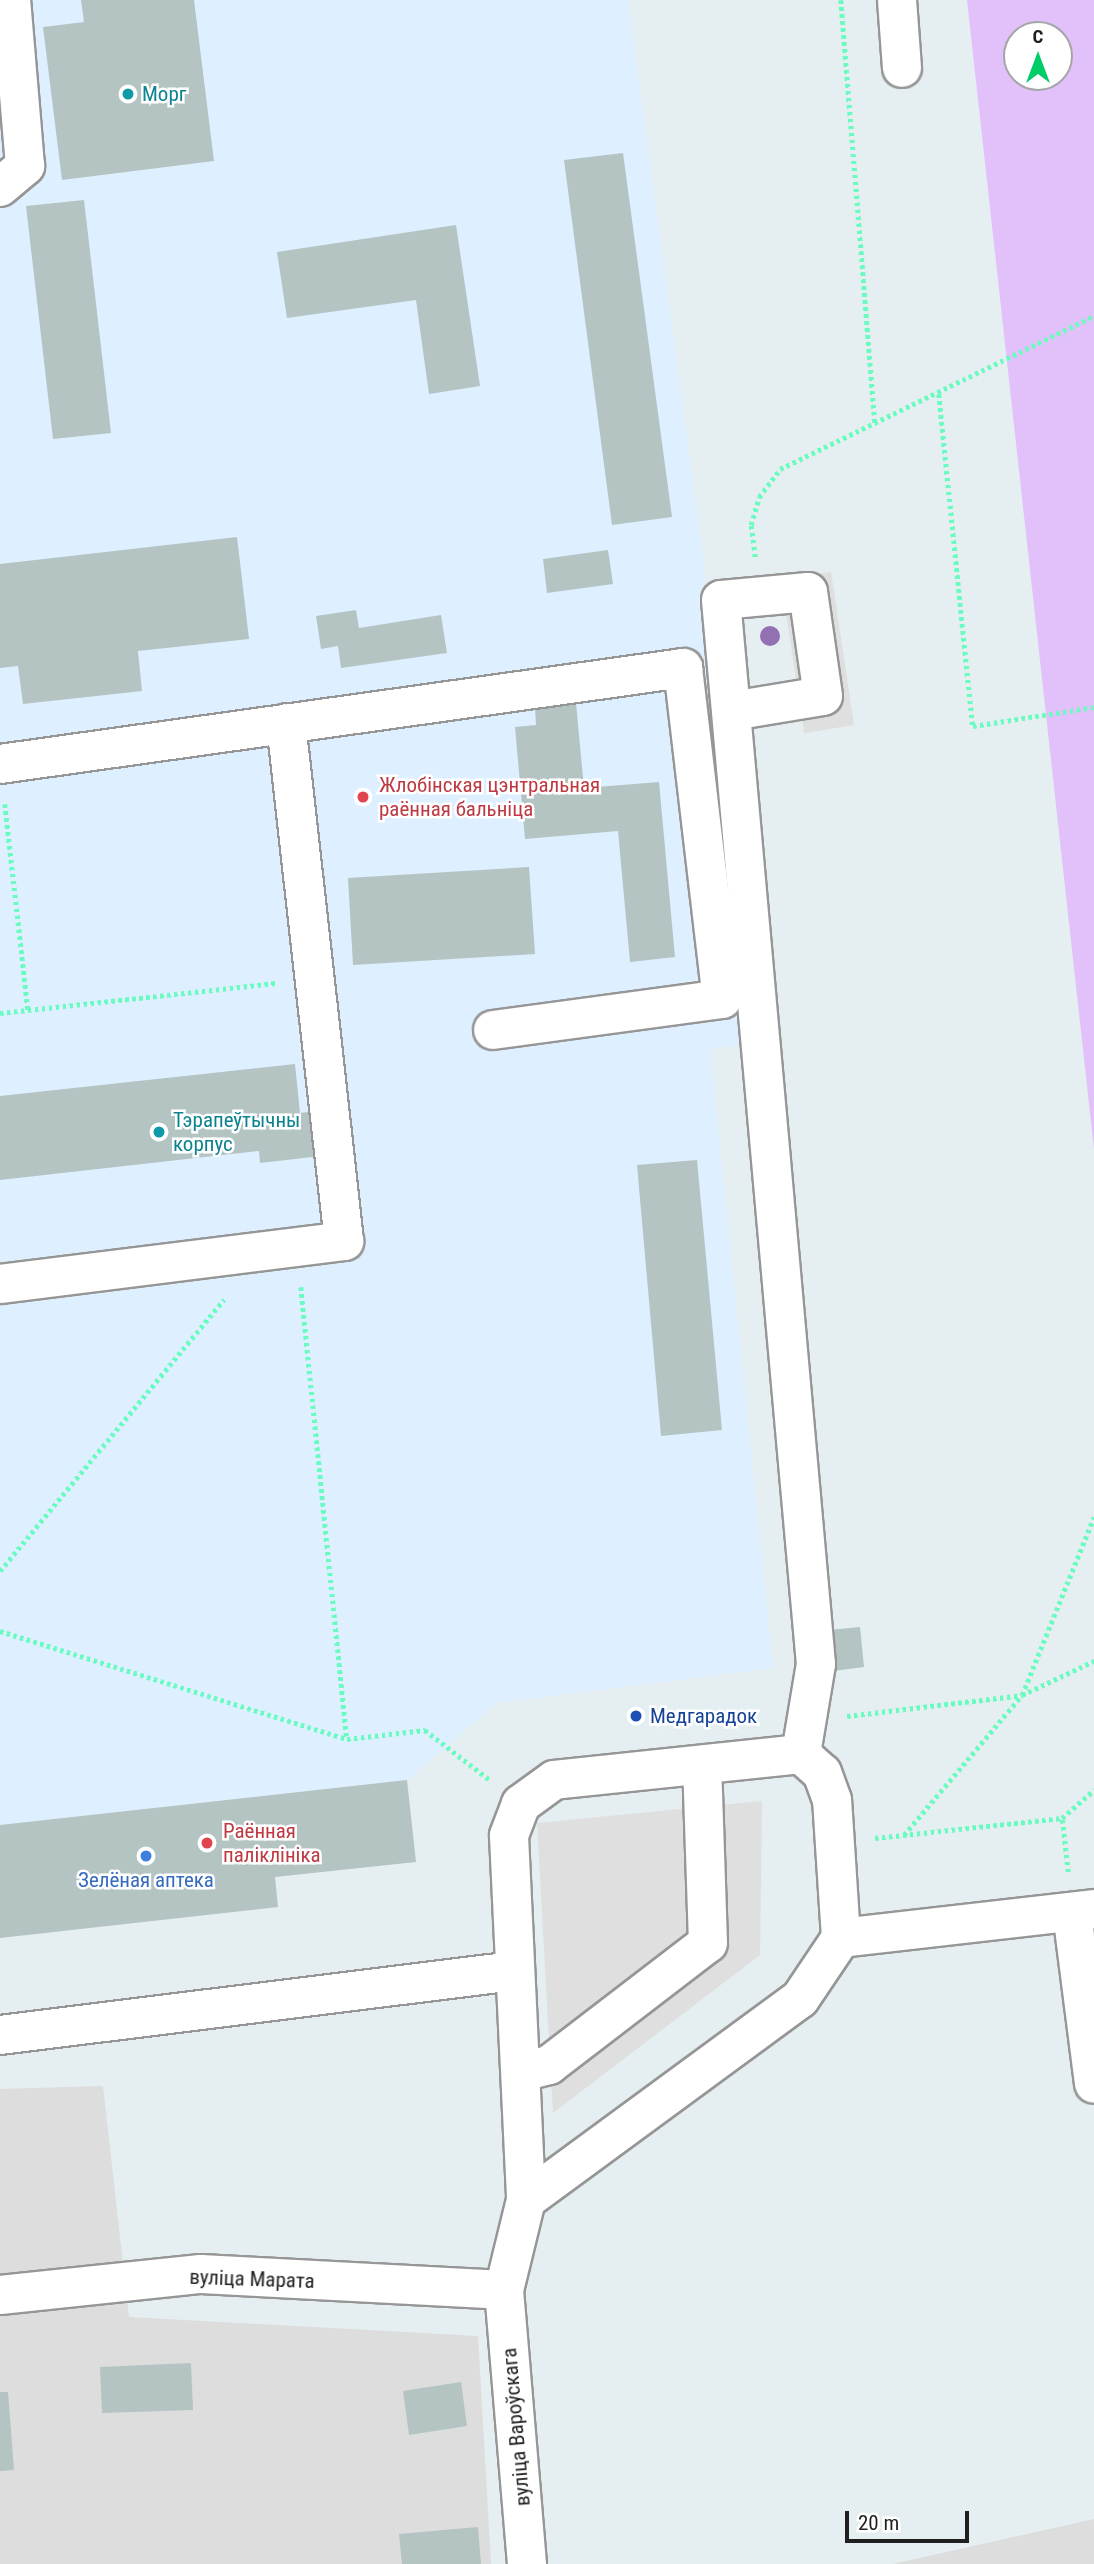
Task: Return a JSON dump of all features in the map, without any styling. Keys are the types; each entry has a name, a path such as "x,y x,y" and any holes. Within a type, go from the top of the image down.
{"street":[{"path":"0,187 25,166 11,0"},
{"path":"897,0 902,68"},
{"path":"526,2200 800,1999 841,1938 838,1842 832,1800 804,1738 816,1664 721,600 808,592 823,696 732,711"},
{"path":"2,778 286,723 683,668 722,999 493,1030"},
{"path":"0,1284 344,1241 286,723"},
{"path":"521,1804 554,1780 702,1765 804,1738"},
{"path":"521,2072 549,2065 708,1943 702,1765"},
{"name":"вуліца Вароўскага","path":"521,1804 509,1836 526,2200 504,2291 527,2564"},
{"path":"841,1938 1083,1911 1094,2084"},
{"path":"0,2035 514,1970"},
{"name":"вуліца Марата","path":"0,2295 201,2274 504,2291"}],"path":[{"path":"841,0 875,424"},
{"path":"759,597 751,525 760,497 779,468 939,394 1094,316"},
{"path":"939,394 973,726 1094,707"},
{"path":"2,778 28,1010"},
{"path":"0,1013 314,978"},
{"path":"0,1571 280,1250"},
{"path":"280,1250 347,1739"},
{"path":"904,1835 1021,1695 1094,1517"},
{"path":"0,1631 347,1739 425,1730 521,1804"},
{"path":"804,1738 1021,1695 1094,1661"},
{"path":"838,1842 1062,1818 1094,1790"},
{"path":"1062,1818 1083,1911"}],"shaded area":[{"name":"Жлобінская цэнтральная раённая бальніца","path":"0,0 628,0 702,550 751,1043 710,1049 773,1668 497,1703 407,1780 0,1825"},
{"path":"967,0 1094,0 1094,1149"},
{"path":"831,572 854,725 804,733 781,579"},
{"path":"762,1801 760,1955 553,2113 537,1823"},
{"path":"103,2086 129,2317 478,2336 491,2564 0,2564 0,2089"},
{"path":"1094,2519 1094,2564 893,2564"}],"building":[{"name":"Морг","path":"81,0 194,0 214,161 62,180 43,27 84,22"},
{"path":"623,153 672,517 612,525 564,160"},
{"path":"84,200 111,433 53,439 26,206"},
{"path":"456,225 480,386 429,394 416,300 287,318 277,252"},
{"path":"237,537 249,639 138,651 142,691 23,704 18,666 0,668 0,564"},
{"path":"608,550 613,584 547,593 543,559"},
{"path":"356,610 359,628 441,615 447,653 341,668 338,646 321,649 316,616"},
{"path":"576,703 584,788 659,782 675,957 630,962 618,831 525,839 515,727 536,725 535,707"},
{"path":"529,867 535,954 353,965 348,878"},
{"name":"Тэрапеўтычны корпус","path":"295,1064 300,1113 316,1111 321,1156 260,1163 259,1151 0,1180 0,1096"},
{"path":"697,1160 722,1430 661,1436 637,1165"},
{"path":"860,1627 864,1667 833,1671 829,1630"},
{"name":"Раённая паліклініка","path":"407,1780 416,1862 275,1877 278,1907 0,1938 0,1825"},
{"path":"191,2363 193,2410 102,2413 100,2367"},
{"path":"461,2382 467,2426 409,2435 403,2391"},
{"path":"0,2392 8,2392 14,2470 0,2471"},
{"path":"478,2527 481,2564 402,2564 399,2534"}],"place":[{"name":"Морг","path":"128,94"},
{"name":"Жлобінская цэнтральная раённая бальніца","path":"363,797"},
{"name":"Тэрапеўтычны корпус","path":"159,1132"},
{"name":"Медгарадок","path":"636,1716"},
{"name":"Раённая паліклініка","path":"207,1843"},
{"name":"Зелёная аптека","path":"146,1856"}]}
